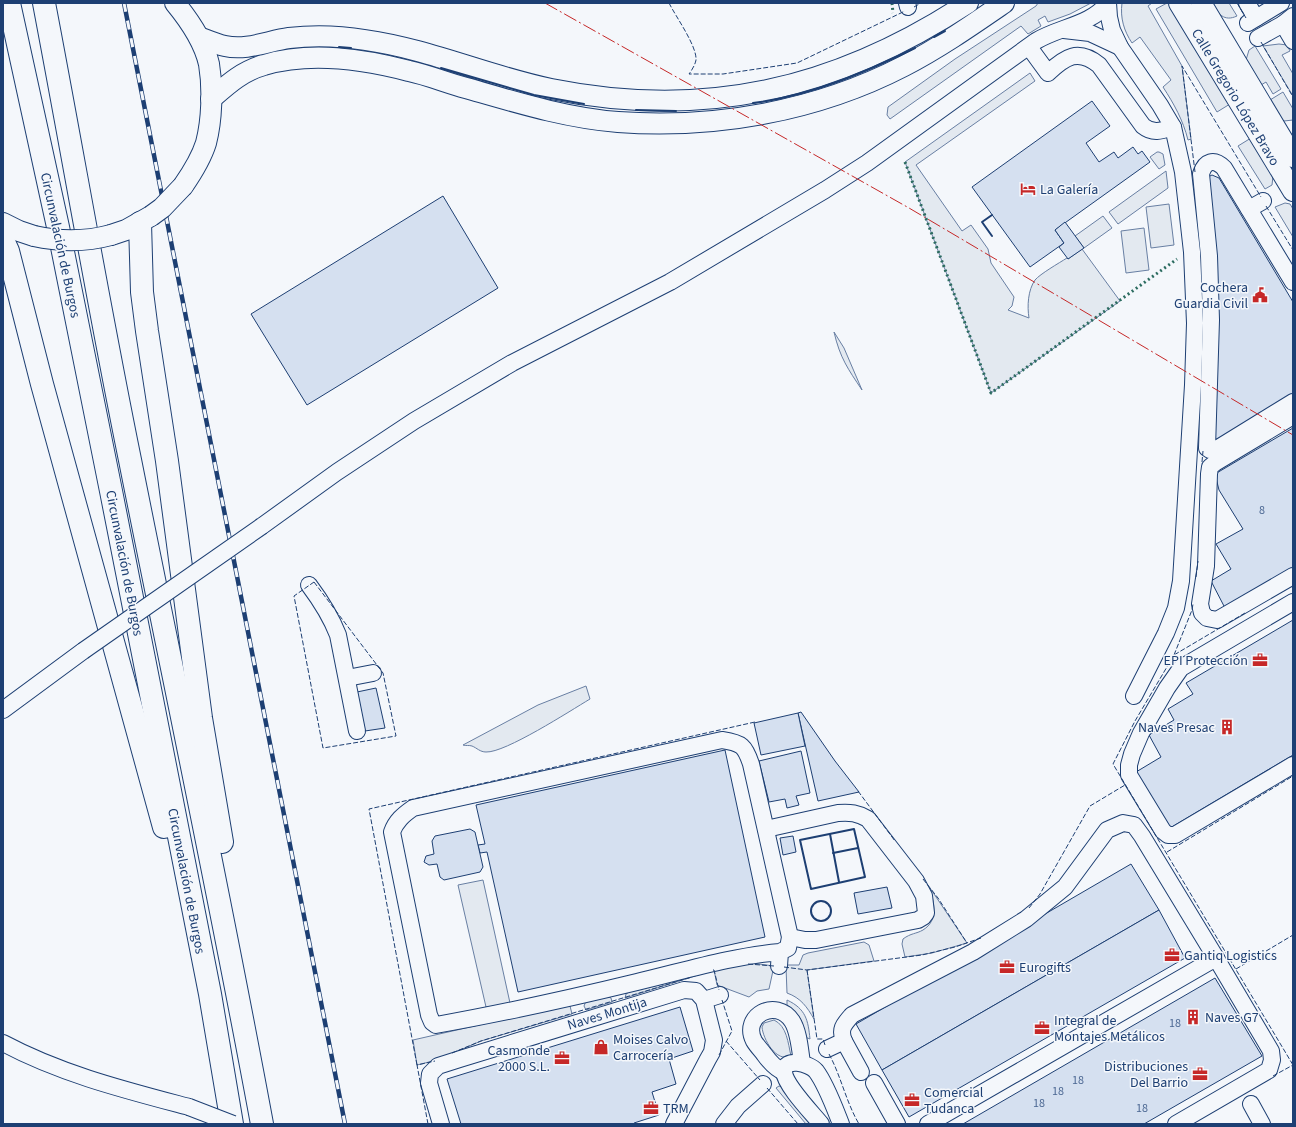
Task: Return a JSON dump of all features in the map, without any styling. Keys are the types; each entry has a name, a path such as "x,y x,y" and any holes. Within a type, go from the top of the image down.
{"highway":[{"name":"Circunvalación de Burgos","path":"9,3 58,227 111,491 210,994 233,1124"},
{"name":"Circunvalación de Burgos","path":"44,3 129,458 240,1004 262,1124"},
{"path":"145,220 142,292 201,718 234,912 240,1004"},
{"path":"3,240 8,250 42,384 210,994"}],"main road":[{"path":"3,223 34,236 65,241 96,239 111,235 145,220 162,208 183,186 195,168 206,144 210,119 211,99 208,63 198,37 186,16 175,3"},
{"path":"198,37 226,46 244,47 289,38 309,37 360,39 436,56 487,72 550,88 606,98 629,100 707,100 752,94 809,80 844,69 887,50 942,20 968,3"},
{"path":"211,99 237,76 263,65 316,57 353,59 404,69 510,100 580,117 618,122 661,123 725,120 792,107 834,96 864,84 904,66 947,42 1004,3"},
{"name":"Calle Gregorio López Bravo","path":"1180,3 1293,191"},
{"name":"Calle Gregorio López Bravo","path":"1201,3 1293,157"}],"street":[{"path":"3,710 83,651 337,472 414,421 505,366 670,282 799,206 867,162 1044,37 1092,17 1100,12 1108,3"},
{"path":"1108,3 1112,30 1120,47 1160,105 1173,127 1183,172 1188,213 1192,252 1195,323 1193,385 1181,581 1176,608 1166,633 1134,696"},
{"path":"1247,3 1252,20 1281,3"},
{"path":"1258,38 1288,20 1293,41"},
{"path":"1061,30 1090,33 1120,47"},
{"path":"1029,47 1048,73 1063,60 1069,57 1076,55 1085,56 1092,59 1099,65 1147,129 1153,132 1160,132 1173,127"},
{"path":"1293,282 1224,168 1219,162 1206,164 1201,174 1209,256 1211,306 1207,448 1210,450 1215,450 1293,402"},
{"path":"1249,210 1263,201"},
{"path":"1293,416 1214,463 1210,467 1206,566 1200,604 1202,613 1207,618 1217,620 1293,576"},
{"path":"309,585 321,602 338,635 358,731"},
{"path":"1293,602 1181,668 1167,688 1141,733 1132,754 1129,765 1129,776 1163,832 1168,835 1175,836 1293,765"},
{"path":"347,678 373,673"},
{"path":"722,740 740,745 747,751 766,829 790,937 788,948 780,959 742,957 502,1012 436,1025 432,1022 429,1015 392,832 402,816 413,808 722,740"},
{"path":"766,829 838,813 850,812 860,814 868,819 916,881 924,896 926,913 918,920 816,940 804,940 790,937"},
{"path":"861,1072 841,1034 844,1024 852,1015 973,952 1026,919 1065,887 1107,830 1123,823 1134,825 1142,836 1271,1051 1272,1060 1269,1070 1176,1124"},
{"path":"928,1124 1216,958"},
{"name":"Naves Montija","path":"441,1124 429,1083 430,1074 438,1066 684,990 696,991 704,1000"},
{"path":"674,1124 712,1052 714,1040 704,1000 720,995"},
{"path":"802,1063 796,1033 792,1022 787,1015 776,1009 765,1010 758,1015 751,1030 754,1040 765,1056 779,1070 784,1072 788,1083 821,1124"},
{"path":"827,1050 844,1041"},
{"path":"3,1043 68,1071 121,1089 189,1107 233,1124"},
{"path":"784,1072 791,1063 802,1063 812,1067 816,1071 841,1124"},
{"path":"874,1083 898,1124"},
{"path":"724,1124 738,1106 763,1084"},
{"path":"1251,1104 1262,1124"}],"shaded area":[{"path":"1038,3 1091,3 1070,14 1048,22 1045,16 1038,20 1041,26 1028,34 1021,26 890,119 887,115 888,107 955,59 1036,6"},
{"path":"1122,3 1152,3 1148,6 1182,66 1191,139 1188,140 1178,112 1163,87 1171,80 1140,37 1132,43 1127,34 1122,19"},
{"path":"1170,3 1230,104 1217,112 1156,9"},
{"path":"1212,3 1229,3 1237,16 1228,18 1222,16"},
{"path":"1279,44 1287,45 1290,51 1282,55 1293,74 1293,96 1263,46"},
{"path":"1255,46 1281,89 1273,94 1266,82 1261,85 1246,60 1249,50"},
{"path":"1030,73 1035,81 916,165 962,231 971,225 988,249 991,263 1014,297 1012,306 1008,310 1029,318 1029,298 1031,288 1035,280 1082,249 1120,301 991,393 905,162"},
{"path":"1283,92 1293,109 1293,120 1284,121 1270,100"},
{"path":"1251,138 1273,176 1272,185 1265,189 1238,146"},
{"path":"1157,152 1163,154 1165,165 1159,169 1150,157"},
{"path":"1166,171 1168,188 1118,224 1109,212"},
{"path":"1285,203 1290,204 1293,209 1293,237 1275,207"},
{"path":"1169,204 1174,245 1151,248 1146,207"},
{"path":"1103,216 1112,228 1084,248 1075,236"},
{"path":"1144,228 1149,270 1126,273 1121,231"},
{"path":"834,332 844,348 862,390 845,363"},
{"path":"586,686 590,699 522,739 495,751 486,752 480,751 472,746 463,745 538,705"},
{"path":"483,880 510,1003 489,1008 486,1007 458,885"},
{"path":"930,888 967,943 932,953 905,957 902,944 903,939 923,930 928,926 933,916 934,905"},
{"path":"864,942 869,945 874,961 807,970 814,1019 803,1003 796,997 787,993 787,965 799,965 803,955 808,953"},
{"path":"751,963 774,966 769,989 757,991 749,997 717,985 714,970 625,998 626,994 631,991 735,964"},
{"path":"607,996 611,998 612,1002 586,1010 584,1006 586,1001"},
{"path":"787,1000 798,1007 805,1016 810,1039 805,1037 800,1019 787,1005"},
{"path":"562,1006 570,1006 572,1014 481,1041 437,1060 417,1065 413,1040"},
{"path":"774,1020 782,1026 788,1040 791,1056 785,1057 775,1053 765,1038 762,1027 764,1023"},
{"path":"779,1086 782,1087 813,1124 806,1124 776,1088"}],"building":[{"path":"1092,101 1110,126 1086,143 1099,162 1114,152 1118,158 1133,147 1138,154 1142,151 1150,162 1055,230 1064,243 1030,267 972,187"},
{"path":"1212,175 1219,178 1293,302 1293,397 1212,445 1208,177"},
{"path":"443,196 498,288 307,405 251,314"},
{"path":"1065,222 1084,248 1068,259 1059,247 1064,243 1055,230"},
{"path":"1293,428 1293,568 1225,608 1211,581 1231,569 1216,544 1243,529 1219,490 1215,474"},
{"name":"Naves Presac","path":"1293,620 1293,755 1170,828 1136,772 1161,757 1149,735 1174,720 1168,709 1193,694 1186,683"},
{"path":"376,688 385,728 365,731 357,692"},
{"path":"801,712 835,761 859,792 818,801 798,713"},
{"path":"798,713 805,746 761,755 754,723"},
{"path":"725,750 765,937 518,992 487,852 480,853 478,845 485,844 476,805"},
{"path":"801,751 810,793 796,796 799,805 787,808 785,799 769,802 759,761"},
{"path":"470,829 475,832 483,867 480,872 444,880 440,877 437,864 429,865 424,862 426,856 434,854 432,841 435,836"},
{"path":"793,836 796,852 783,855 780,838"},
{"name":"Eurogifts","path":"1131,864 1159,910 882,1070 856,1024"},
{"path":"887,887 892,908 858,914 854,893"},
{"path":"1159,910 1185,958 909,1117 882,1070"},
{"name":"Naves G7","path":"1215,978 1262,1056 1144,1124 963,1124"},
{"path":"680,1007 693,1051 669,1059 676,1084 652,1092 659,1115 634,1123 635,1124 461,1124 447,1079"}],"railway":[{"path":"124,3 345,1124"}],"hedge":[{"path":"892,3 893,13"},
{"path":"905,162 991,393 1177,259"}],"fence":[{"path":"669,3 690,40 695,54 696,62 689,74 723,74 797,63 905,11"},
{"path":"914,7 921,3"},
{"path":"1237,3 1246,18"},
{"path":"1261,42 1293,97"},
{"path":"1195,172 1182,66 1261,197"},
{"path":"1266,206 1293,250"},
{"path":"1202,462 1203,451"},
{"path":"1196,577 1198,561"},
{"path":"314,582 383,673 396,736 323,748 294,596 314,582"},
{"path":"1174,655 1193,604"},
{"path":"1245,613 1174,655 1135,721 1113,764 1293,1065"},
{"path":"417,1065 369,809 755,722"},
{"path":"1167,852 1293,776"},
{"path":"1029,908 1040,894 1090,806 1125,785"},
{"path":"858,791 895,841"},
{"path":"923,879 938,898 967,943"},
{"path":"1236,969 1293,935"},
{"path":"784,967 807,970 922,955 955,947 981,938"},
{"path":"748,964 774,966"},
{"path":"713,970 719,990"},
{"path":"807,970 817,1039 823,1039 825,1045"},
{"path":"452,1053 481,1041 692,977"},
{"path":"719,1055 732,1031 722,1000"},
{"path":"726,1041 760,1080"},
{"path":"829,1054 854,1116 859,1124"},
{"path":"428,1124 417,1065 435,1061"},
{"path":"1273,1076 1293,1065"},
{"path":"767,1088 798,1124"}],"wall":[{"path":"934,37 945,31"},
{"path":"339,47 351,48"},
{"path":"753,103 774,100 816,89 856,75 915,48"},
{"path":"441,68 534,95 584,104"},
{"path":"636,110 676,111"},
{"path":"992,215 982,222 992,236"},
{"path":"854,829 865,877 811,889 800,840 854,829"},
{"path":"830,834 839,882"},
{"path":"833,853 858,848"},
{"path":"821,901 828,904 831,911 828,918 821,921 814,918 811,911 814,904 821,901"}],"power":[{"path":"545,3 909,208 1293,435"}],"place":[{"name":"La Galería","path":"1028,189"},
{"name":"Cochera Guardia Civil","path":"1260,295"},
{"name":"EPI Protección","path":"1260,660"},
{"name":"Naves Presac","path":"1227,727"},
{"name":"Gantiq Logistics","path":"1172,955"},
{"name":"Eurogifts","path":"1007,967"},
{"name":"Naves G7","path":"1193,1017"},
{"name":"Integral de Montajes Metálicos","path":"1042,1028"},
{"name":"Moises Calvo Carrocería","path":"601,1047"},
{"name":"Casmonde 2000 S.L.","path":"562,1058"},
{"name":"Distribuciones Del Barrio","path":"1200,1074"},
{"name":"Comercial Tudanca","path":"912,1100"},
{"name":"TRM","path":"651,1108"}]}
